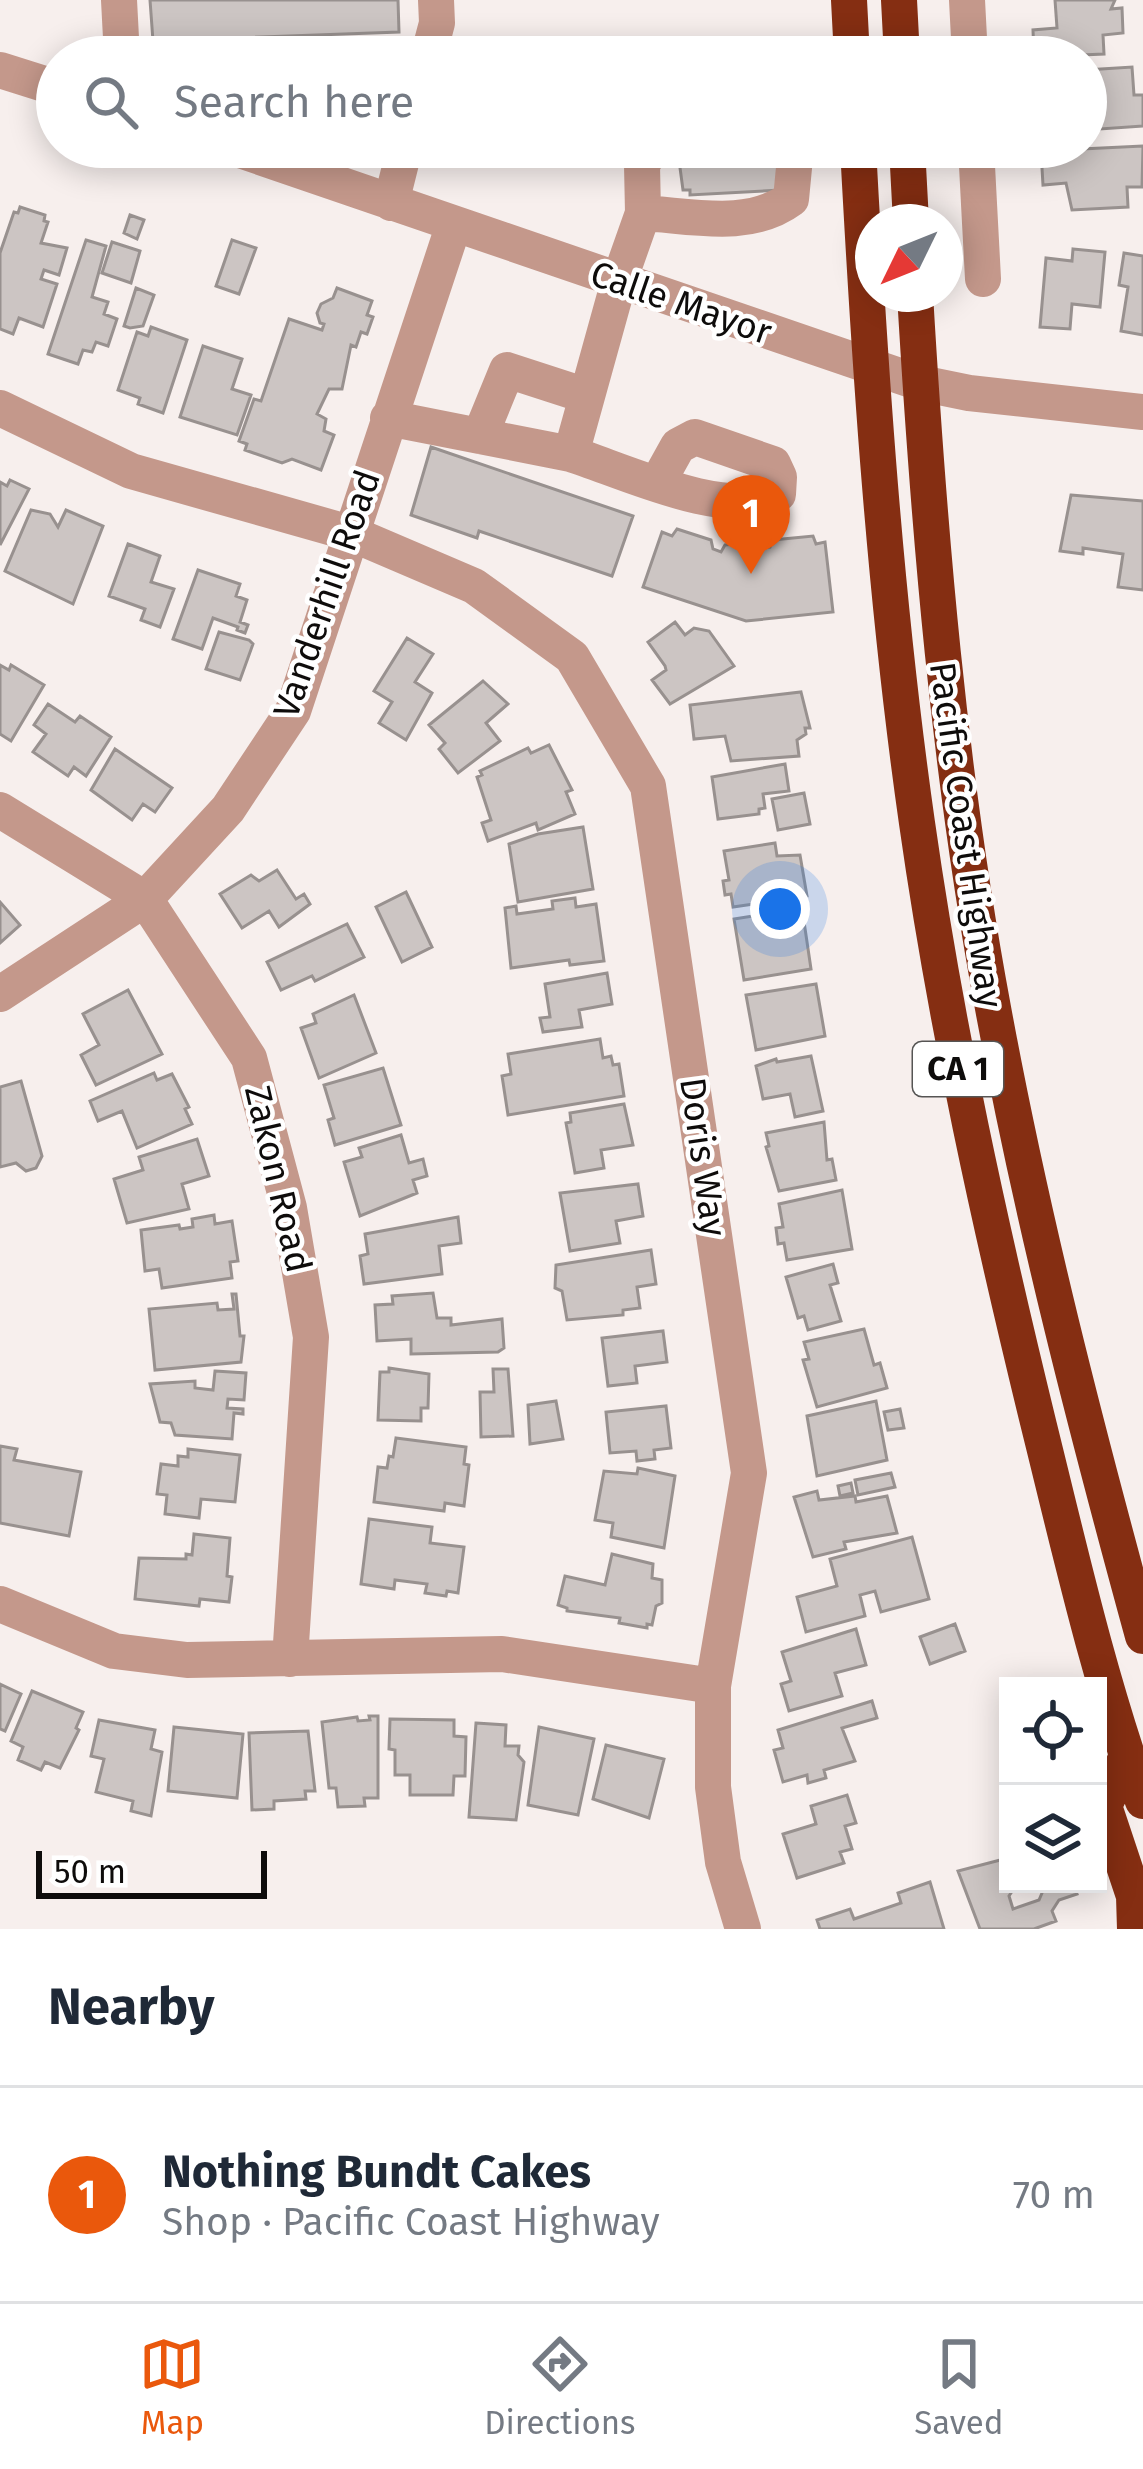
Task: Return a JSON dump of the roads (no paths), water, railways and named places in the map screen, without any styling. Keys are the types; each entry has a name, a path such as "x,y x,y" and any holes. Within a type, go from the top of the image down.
{"highway":[{"path":"849,0 852,36"},
{"path":"899,0 901,36"},
{"name":"Pacific Coast Highway","path":"859,168 870,368 916,820 947,1012 991,1230 1126,1756 1143,1801"},
{"path":"908,168 910,204"},
{"name":"Pacific Coast Highway","path":"916,312 962,814 992,1005 1036,1220 1143,1636"},
{"path":"1126,1756 1104,1807 1134,1896 1135,1929"}],"street":[{"path":"119,0 121,36"},
{"path":"434,36 436,0"},
{"path":"967,0 969,36"},
{"path":"0,70 36,81"},
{"name":"Calle Mayor","path":"291,168 920,383 975,394 1143,412"},
{"path":"391,203 400,168"},
{"path":"571,454 643,213 643,168"},
{"path":"643,213 745,219 771,214 791,199 794,168"},
{"path":"977,168 983,279"},
{"name":"Vanderhill Road","path":"0,994 145,899 228,809 292,711 454,224"},
{"path":"480,436 507,370 587,396"},
{"name":"Doris Way","path":"0,408 131,471 350,532 474,586 572,657 648,786 748,1473 713,1686 713,1787 723,1862 743,1929"},
{"path":"388,418 571,454 658,482"},
{"name":"Zakon Road","path":"0,810 145,899 249,1058 289,1208 311,1337 290,1659"},
{"path":"0,1604 114,1651 188,1660 502,1654 713,1686"}],"place":[{"name":"Nothing Bundt Cakes","path":"751,574"}]}
